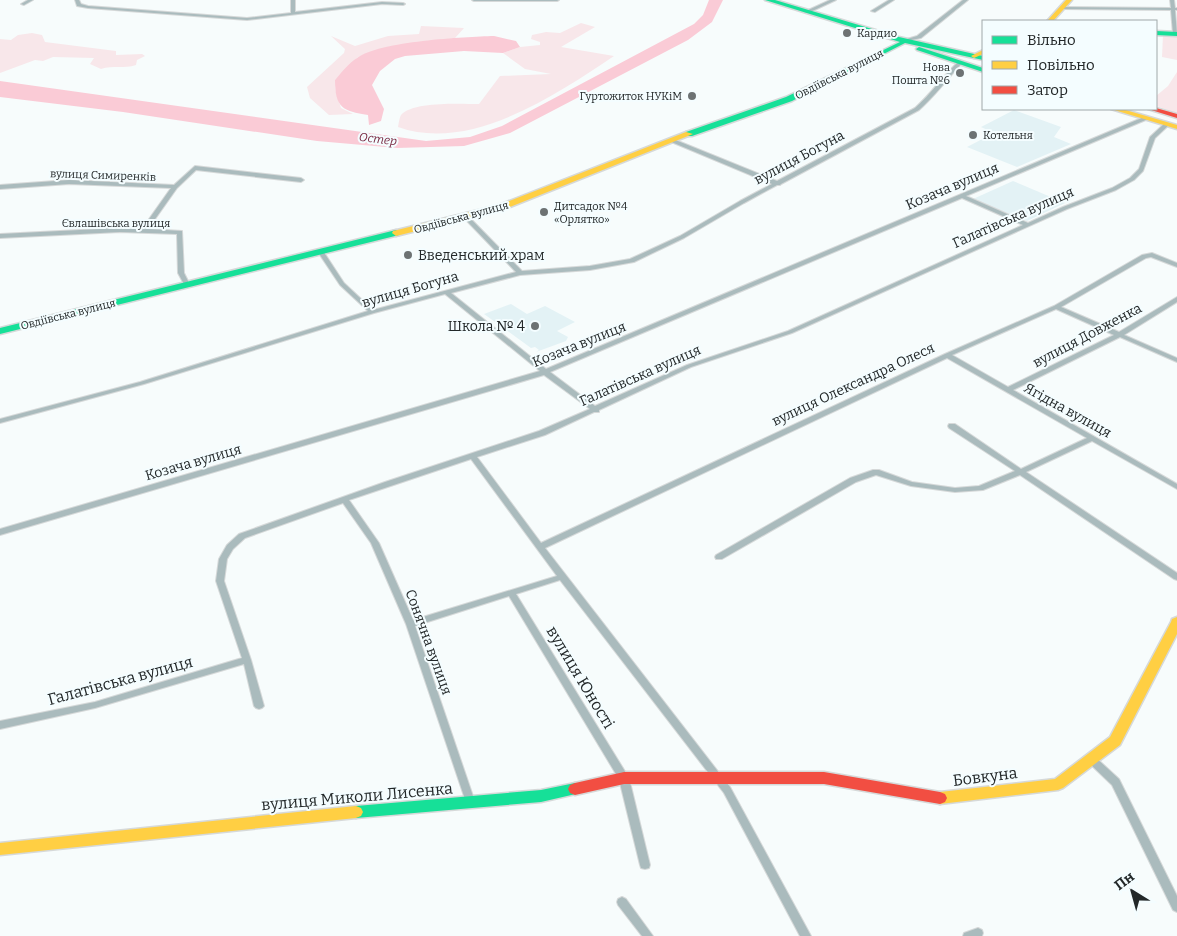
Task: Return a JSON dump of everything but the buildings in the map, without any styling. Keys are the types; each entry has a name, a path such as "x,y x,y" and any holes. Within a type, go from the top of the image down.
{"main road":[{"path":"771,0 902,41 982,70"},
{"path":"1051,20 1066,4"},
{"path":"1157,33 1176,34"},
{"path":"902,41 980,56"},
{"name":"Овдіївська вулиця","path":"0,331 320,252 468,218 517,202 671,140 789,99 902,41"},
{"path":"960,63 980,56"},
{"path":"1127,110 1177,116"},
{"path":"1152,112 1172,125"},
{"name":"Бовкуна","path":"716,778 824,778 941,798 1058,784 1115,741 1176,627"},
{"name":"вулиця Миколи Лисенка","path":"0,849 327,814 541,796 624,778 716,778"}],"street":[{"path":"23,4 31,0"},
{"path":"76,0 79,5 88,7 255,19 382,3 403,4"},
{"path":"293,0 293,14"},
{"path":"474,0 556,0"},
{"path":"806,12 834,0"},
{"path":"874,12 892,0"},
{"path":"902,41 919,37 966,0"},
{"path":"1172,0 1175,9 1176,34"},
{"path":"1066,4 1175,9"},
{"name":"вулиця Богуна","path":"0,421 142,383 372,312 520,273 598,267 646,256 918,109 931,98 950,71 960,63"},
{"name":"Козача вулиця","path":"0,532 544,372 962,196 1152,112"},
{"name":"Галатівська вулиця","path":"258,706 247,660 220,581 224,559 230,548 242,536 542,433 689,366 790,332 1132,179 1142,167 1153,137 1172,125"},
{"path":"671,140 778,184"},
{"name":"вулиця Симиренків","path":"144,230 175,187 195,168 302,180"},
{"name":"вулиця Симиренків","path":"0,187 69,182 175,187"},
{"path":"962,196 1028,225"},
{"path":"468,218 520,273"},
{"name":"Євлашівська вулиця","path":"0,236 144,230 180,232 181,273 187,285"},
{"path":"320,252 342,284 372,312"},
{"name":"вулиця Олександра Олеся","path":"540,547 947,355 1056,307 1144,256 1158,257 1177,265"},
{"path":"446,292 544,372 596,410"},
{"name":"вулиця Довженка","path":"1008,390 1119,335 1177,299"},
{"path":"1056,307 1177,360"},
{"name":"Ягідна вулиця","path":"947,355 1177,487"},
{"path":"952,426 1177,576"},
{"path":"719,558 853,480 876,472 911,484 955,490 980,488 1020,472 1093,438"},
{"path":"473,457 562,577 726,790 806,936"},
{"name":"Сонячна вулиця","path":"345,500 375,543 410,624 470,802"},
{"path":"410,624 562,577"},
{"name":"вулиця Юності","path":"512,593 624,778 644,865"},
{"name":"Галатівська вулиця","path":"0,725 96,705 247,660"},
{"path":"1091,759 1116,782 1177,907"},
{"path":"622,902 648,936"}],"shaded area":[{"path":"581,23 595,27 561,47 614,56 566,87 511,116 483,126 454,132 426,133 398,127 401,115 416,107 438,104 479,104 500,76 551,74 525,69 503,53 520,47 540,45 540,42 531,39 532,35 546,32 560,33"},
{"path":"421,26 464,28 455,38 388,47 358,57 335,80 335,89 341,108 353,114 329,115 310,98 307,87 344,53 345,49 331,36 355,46 388,36 419,34"},
{"path":"32,33 42,35 45,42 116,51 116,55 142,54 145,56 137,60 136,65 101,69 90,64 94,58 53,57 43,61 35,60 0,73 0,39 11,40 18,35"},
{"path":"1163,35 1177,36 1177,60 1162,57"},
{"path":"1177,72 1177,113 1157,106 1157,95 1168,86"},
{"path":"1014,110 1061,127 1054,137 1071,144 1017,167 967,147 994,133 981,127"},
{"path":"1013,181 1065,203 1027,221 973,199"},
{"name":"Школа № 4","path":"511,304 527,314 545,306 575,322 557,331 568,337 566,341 536,352 539,350 535,347 531,348 484,314"}],"water":[{"name":"Остер","path":"709,0 723,0 712,22 688,40 510,133 464,146 397,148 317,141 123,112 0,97 0,81 426,141 470,137 502,126 694,24 703,15"},
{"path":"494,36 516,41 520,47 503,53 464,51 405,56 395,59 380,71 372,85 384,109 381,121 369,125 368,115 347,110 339,102 335,89 335,80 345,68 368,52 423,41"}],"traffic: fast":[{"path":"768,0 897,39 982,58"},
{"path":"1157,33 1177,34"},
{"path":"689,134 789,99 902,43"},
{"path":"919,49 982,70"},
{"path":"0,331 396,233"},
{"path":"356,812 541,796 575,789"}],"traffic: slow":[{"path":"1051,20 1069,0"},
{"path":"974,56 982,52"},
{"path":"1118,110 1177,127"},
{"path":"396,233 502,207 689,134"},
{"path":"940,798 1058,784 1115,741 1177,622"},
{"path":"0,849 356,812"}],"traffic: jam":[{"path":"1156,110 1177,116"},
{"path":"575,789 624,778 824,778 940,798"}],"place":[{"name":"Кардио","path":"847,33"},
{"name":"Нова Пошта №6","path":"960,73"},
{"name":"Гуртожиток НУКіМ","path":"692,96"},
{"name":"Котельня","path":"973,135"},
{"name":"Дитсадок №4 «Орлятко»","path":"544,212"},
{"name":"Введенський храм","path":"408,255"},
{"name":"Школа № 4","path":"535,326"}]}
